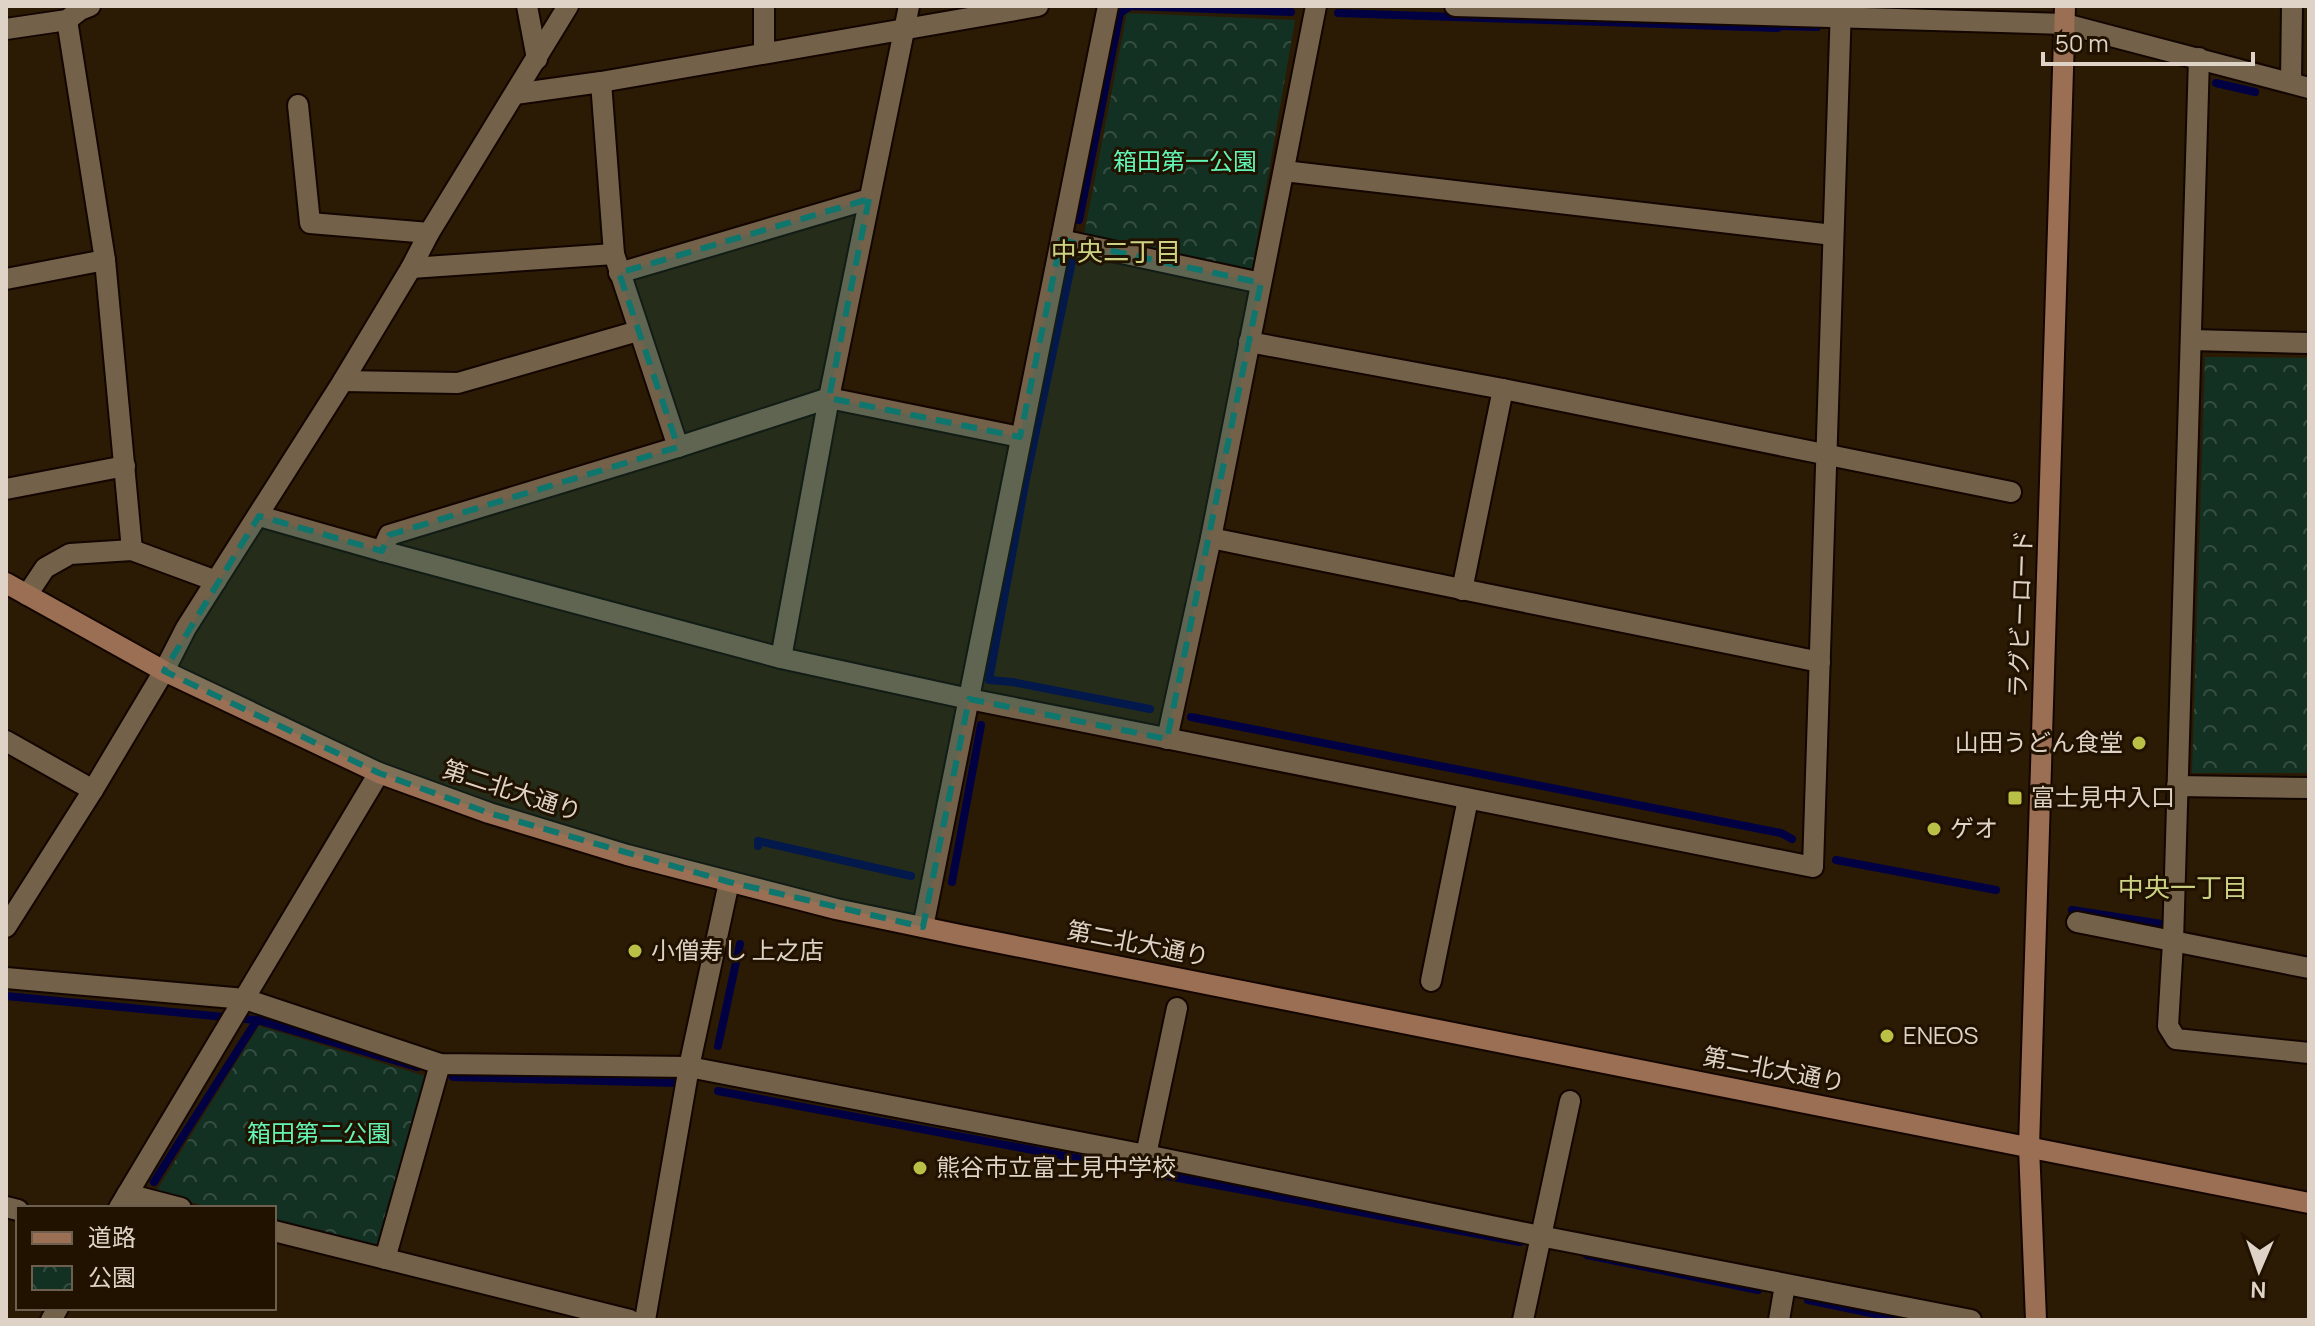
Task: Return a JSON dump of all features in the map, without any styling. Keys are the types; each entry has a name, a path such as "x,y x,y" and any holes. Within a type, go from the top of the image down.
{"street":[{"path":"527,6 537,59"},
{"path":"6,927 93,790 186,628 343,381 429,233 568,6"},
{"path":"764,6 764,53"},
{"path":"781,658 829,398 909,6"},
{"path":"515,94 601,82 1038,6"},
{"path":"923,927 1108,6"},
{"path":"1167,739 1211,538 1316,6"},
{"path":"1455,6 2065,15 2199,58 2300,85 2292,6"},
{"path":"6,29 79,10 132,550"},
{"path":"259,516 781,658 969,699 1813,867 1841,12"},
{"name":"ラグビーロード","path":"2036,1320 2029,1147 2065,15"},
{"path":"2199,58 2168,1026 2176,1039 2309,1053"},
{"path":"601,82 617,263 678,447"},
{"path":"298,105 310,223 429,233"},
{"path":"1284,171 1833,235"},
{"path":"411,268 617,263 869,199"},
{"path":"1061,240 1261,283"},
{"path":"6,279 105,260"},
{"path":"343,381 458,383 638,331"},
{"path":"2191,340 2309,343"},
{"path":"1249,342 1503,389 2011,492"},
{"path":"1462,590 1503,389"},
{"path":"382,551 389,535 829,398 1020,437"},
{"path":"6,489 125,466"},
{"path":"1211,538 1820,662"},
{"path":"27,595 45,568 70,554 132,550 216,581"},
{"name":"第二北大通り","path":"6,583 164,671 379,773 489,813 627,855 836,909 923,927 2309,1203"},
{"path":"6,741 93,790"},
{"path":"164,1206 123,1201 379,773"},
{"path":"2177,786 2309,788"},
{"path":"1431,981 1468,799"},
{"path":"645,1320 689,1067 729,882"},
{"path":"2077,922 2309,968"},
{"path":"6,978 242,1005 440,1064 689,1067 1971,1320"},
{"path":"1146,1155 1177,1008"},
{"path":"385,1259 440,1064"},
{"path":"1523,1320 1570,1101"},
{"path":"276,1232 630,1320"},
{"path":"1779,1320 1785,1285"}],"highlighted area":[{"path":"869,199 829,398 1020,437 1061,240 1261,283 1167,739 969,699 923,927 729,882 489,813 379,773 164,671 259,516 382,551 389,535 678,447 619,273"}],"green space":[{"name":"箱田第一公園","path":"1127,13 1295,20 1252,269 1084,235"},
{"path":"2205,357 2309,358 2309,773 2192,773"},
{"name":"箱田第二公園","path":"259,1026 425,1076 379,1251 276,1225 276,1206 205,1206 155,1193"}],"waterway":[{"path":"1079,220 1120,13 1131,6 1291,12"},
{"path":"1338,13 1817,27"},
{"path":"2216,83 2255,92"},
{"path":"1072,262 1026,479 989,680 1150,709"},
{"path":"1191,717 1781,833 1792,839"},
{"path":"952,882 981,725"},
{"path":"758,846 758,841 911,876"},
{"path":"1836,860 1996,890"},
{"path":"2072,910 2162,924"},
{"path":"718,1046 740,944"},
{"path":"6,996 257,1020 417,1067"},
{"path":"154,1182 257,1020"},
{"path":"453,1077 676,1083"},
{"path":"718,1091 1123,1167"},
{"path":"1157,1174 1520,1242"},
{"path":"1587,1255 1758,1290"},
{"path":"1808,1300 1904,1320"}],"place":[{"name":"山田うどん食堂","path":"2139,743"},
{"name":"富士見中入口","path":"2015,798"},
{"name":"ゲオ","path":"1934,829"},
{"name":"小僧寿し 上之店","path":"635,951"},
{"name":"ENEOS","path":"1887,1036"},
{"name":"熊谷市立富士見中学校","path":"920,1168"}],"district":[{"name":"中央二丁目","path":"1116,252"},
{"name":"中央一丁目","path":"2183,888"}]}
